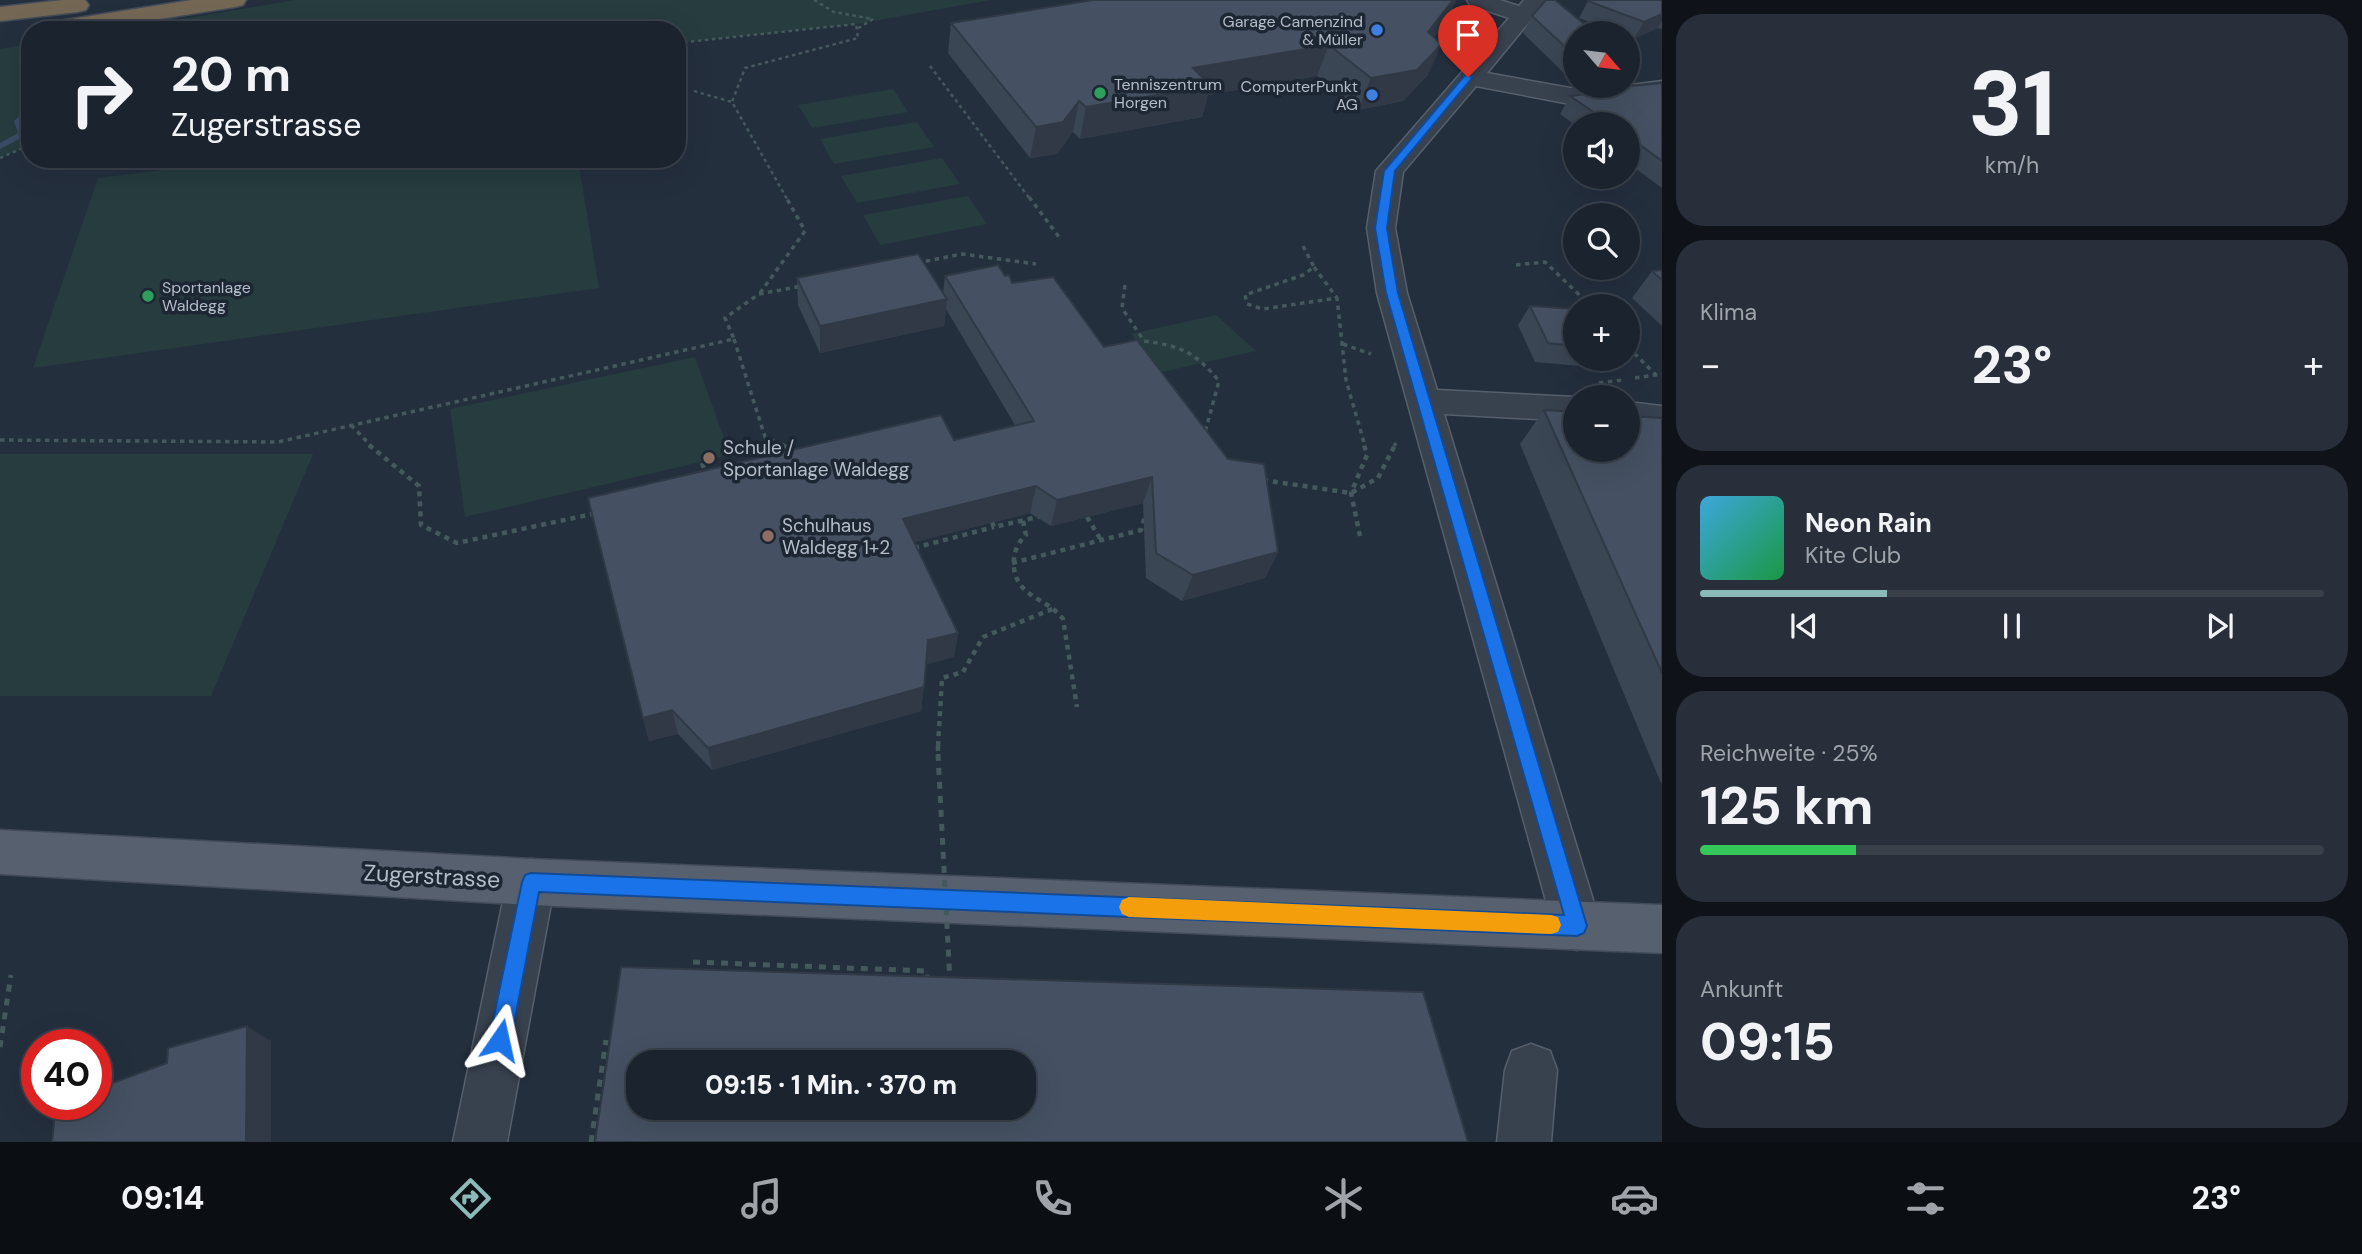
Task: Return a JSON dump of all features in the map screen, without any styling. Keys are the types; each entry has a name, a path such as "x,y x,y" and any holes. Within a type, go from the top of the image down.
{"highway":[{"path":"0,14 117,0"},
{"path":"103,21 235,0"}],"main road":[{"name":"Zugerstrasse","path":"0,852 531,882 1662,929"}],"street":[{"path":"1478,0 1530,7"},
{"path":"1530,7 1390,171 1381,228 1392,293 1577,926"},
{"path":"1468,77 1570,96 1607,96 1662,88"},
{"path":"1423,401 1563,408"},
{"path":"1640,415 1662,420"},
{"path":"480,1142 531,882"},
{"path":"1524,1142 1531,1070"}],"path":[{"path":"814,0 834,12 873,19 857,29"},
{"path":"686,42 856,24 858,38 745,68 732,102"},
{"path":"930,66 1059,237"},
{"path":"694,90 732,102 805,231 760,294 725,318 765,437 805,455"},
{"path":"0,158 21,149"},
{"path":"1303,246 1314,267 1337,298 1346,380 1367,455 1351,494 1360,536"},
{"path":"908,265 962,254 1036,264"},
{"path":"1516,265 1545,262 1578,294"},
{"path":"1314,267 1303,275 1245,295 1247,304 1263,309 1337,298"},
{"path":"760,294 813,283"},
{"path":"1125,285 1122,308 1144,341 1175,345 1198,355 1219,381 1201,448"},
{"path":"0,440 278,442 734,339"},
{"path":"1342,344 1373,355"},
{"path":"1640,359 1656,375"},
{"path":"1260,480 1351,494 1378,478 1394,446 1423,401"},
{"path":"351,425 366,442 419,486 421,525 457,544 604,512"},
{"path":"702,463 706,475"},
{"path":"1012,563 1141,530 1149,503"},
{"path":"914,548 993,524 1052,514"},
{"path":"1087,517 1101,540"},
{"path":"1023,521 1026,535 1018,542 1012,563 1023,588 1055,608 1063,619 1077,707"},
{"path":"950,985 938,746 942,677 963,672 983,637 1055,608"},
{"path":"693,962 927,971 927,985"},
{"path":"0,1047 11,975"},
{"path":"591,1142 606,1040"}],"green space":[{"path":"295,0 991,0 856,24 686,42 686,21 171,21"},
{"path":"21,46 21,149 0,158 0,49"},
{"path":"893,89 908,112 812,128 798,105"},
{"path":"917,122 934,147 834,164 820,139"},
{"path":"942,158 960,184 857,203 841,176"},
{"path":"179,168 579,168 599,288 33,368 98,178"},
{"path":"968,196 987,224 880,245 863,215"},
{"path":"1216,315 1256,351 1162,372 1131,334"},
{"path":"695,357 730,455 465,517 450,409"},
{"path":"0,454 313,454 211,696 0,696"}],"building":[{"path":"1093,0 1453,0 1428,32 1442,44 1417,70 1371,78 1329,45 1193,68 1211,86 1086,107 1079,101 1063,122 1036,127 951,23"},
{"path":"1546,0 1555,0 1580,21 1563,21 1563,45 1532,16"},
{"path":"1589,0 1662,0 1662,14 1644,22"},
{"path":"1662,83 1662,161 1640,145 1640,112 1593,112 1573,98 1640,98 1640,85"},
{"path":"918,254 947,299 820,326 797,278"},
{"name":"Schulhaus Waldegg 1+2","path":"998,265 1005,276 1009,275 1012,283 1053,277 1104,347 1137,340 1228,459 1264,464 1278,552 1193,575 1156,553 1152,477 1057,500 1036,486 903,519 958,633 928,640 924,687 708,748 672,710 643,718 588,498 941,415 954,440 1034,421 945,276"},
{"path":"1662,270 1662,280 1652,271"},
{"path":"1530,306 1563,308 1563,345 1548,343"},
{"path":"1544,410 1563,411 1563,452"},
{"path":"1640,417 1662,418 1662,673 1567,462 1640,462"},
{"path":"621,967 1423,992 1468,1142 595,1142"},
{"path":"247,1026 246,1142 52,1142 54,1120 112,1120 112,1083 167,1063 168,1048"}],"waterway":[{"path":"21,118 18,121 21,131"},
{"path":"0,146 21,135"}],"slow traffic":[{"path":"1129,907 1551,925"}],"place":[{"name":"Garage Camenzind & Müller","path":"1377,30"},
{"name":"Tenniszentrum Horgen","path":"1100,93"},
{"name":"ComputerPunkt AG","path":"1372,95"},
{"name":"Sportanlage Waldegg","path":"148,296"},
{"name":"Schule / Sportanlage Waldegg","path":"709,458"},
{"name":"Schulhaus Waldegg 1+2","path":"768,536"}],"route":[{"path":"500,1040 531,882 1577,926 1540,808 1392,293 1381,228 1390,171 1468,77"}]}
